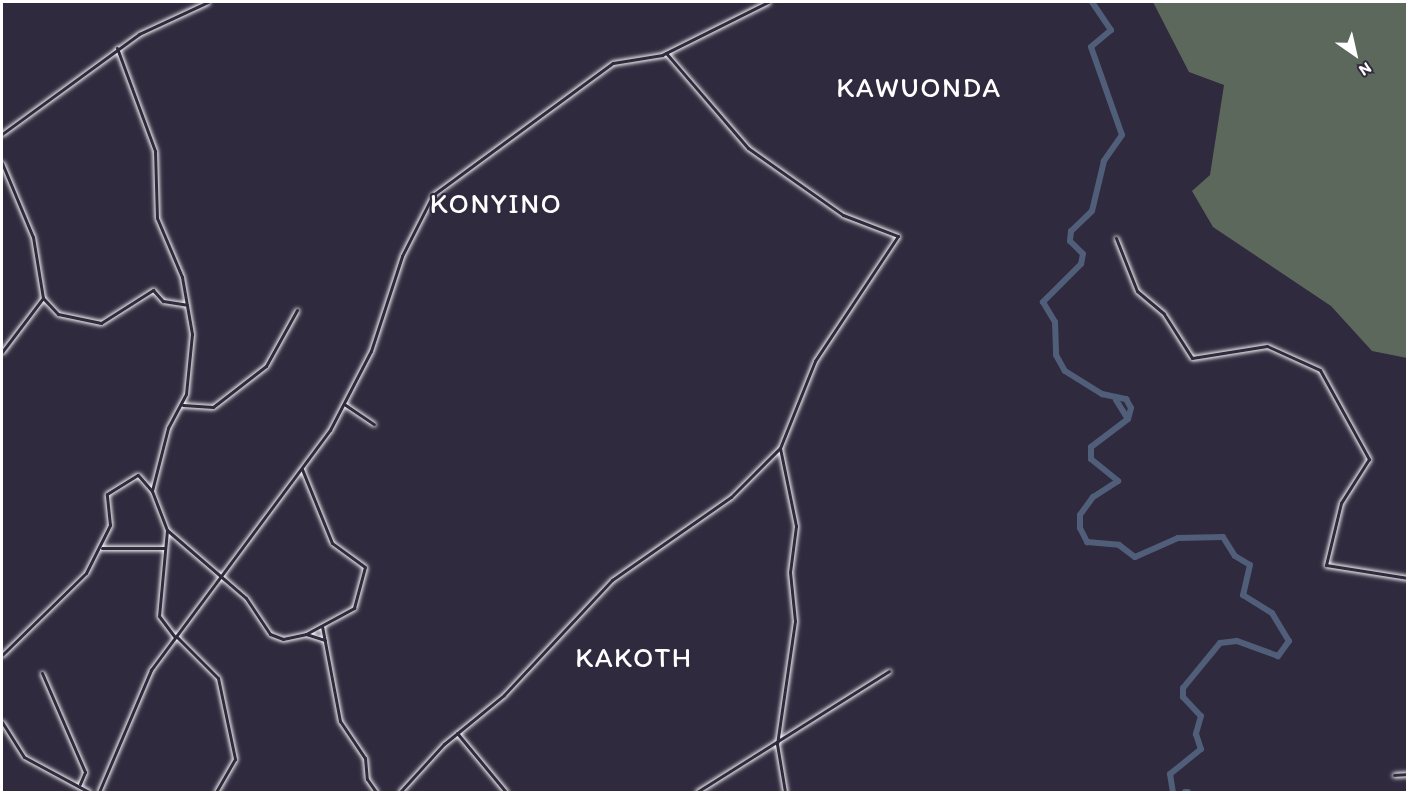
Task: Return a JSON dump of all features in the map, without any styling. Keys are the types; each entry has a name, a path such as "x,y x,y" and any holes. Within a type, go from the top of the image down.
{"street":[{"path":"2,134 117,48 208,2"},
{"path":"99,792 133,704 176,637 221,574 302,469 344,404 376,337 402,256 436,192 613,63 666,53 768,2"},
{"path":"117,48 155,151 157,218 182,277 192,334 183,405 168,428 152,491"},
{"path":"400,792 457,733 504,694 612,580 731,497 780,448 815,361 898,236 843,215 748,148 666,53"},
{"path":"2,163 33,237 43,298 58,314 95,325 153,290 163,301 187,305"},
{"path":"1116,238 1137,291 1164,314 1194,359 1267,346 1320,370 1369,459 1341,503 1326,565 1407,578"},
{"path":"2,352 43,298"},
{"path":"183,405 213,407 266,366 297,310"},
{"path":"344,404 374,424"},
{"path":"780,448 796,526 790,572 795,621 777,744 785,792"},
{"path":"167,530 221,574 246,598 270,634 283,639 306,634 354,608 365,567 332,543 302,469"},
{"path":"2,656 86,573 102,548 112,515 107,494 138,475 152,491 167,530 159,616 176,637 218,678 235,759 216,792"},
{"path":"102,548 165,548"},
{"path":"322,626 339,721 365,758 367,779 376,792"},
{"path":"306,634 325,640"},
{"path":"697,792 777,744 889,670"},
{"path":"42,673 85,772 80,784"},
{"path":"2,722 24,757 80,784 89,792"},
{"path":"457,733 506,792"},
{"path":"1394,775 1407,774"}],"green space":[{"path":"1153,2 1407,2 1407,358 1372,351 1331,306 1213,227 1192,191 1210,175 1224,85 1189,72"}],"waterway":[{"path":"1092,2 1111,30 1091,47 1122,135 1104,161 1092,211 1071,231 1070,241 1083,254 1081,264 1043,302 1055,322 1056,355 1065,371 1102,394 1126,399 1131,408 1128,419 1091,447 1091,459 1118,481 1093,497 1080,515 1080,528 1087,542 1119,545 1135,557 1178,538 1223,537 1235,556 1250,565 1243,595 1272,613 1289,641 1278,656 1237,641 1220,643 1183,688 1183,697 1201,716 1196,734 1201,749 1170,774 1173,792"},
{"path":"1116,400 1128,419"}],"district":[{"name":"KAWUONDA","path":"919,87"},
{"name":"KONYINO","path":"496,203"},
{"name":"KAKOTH","path":"634,657"}]}
